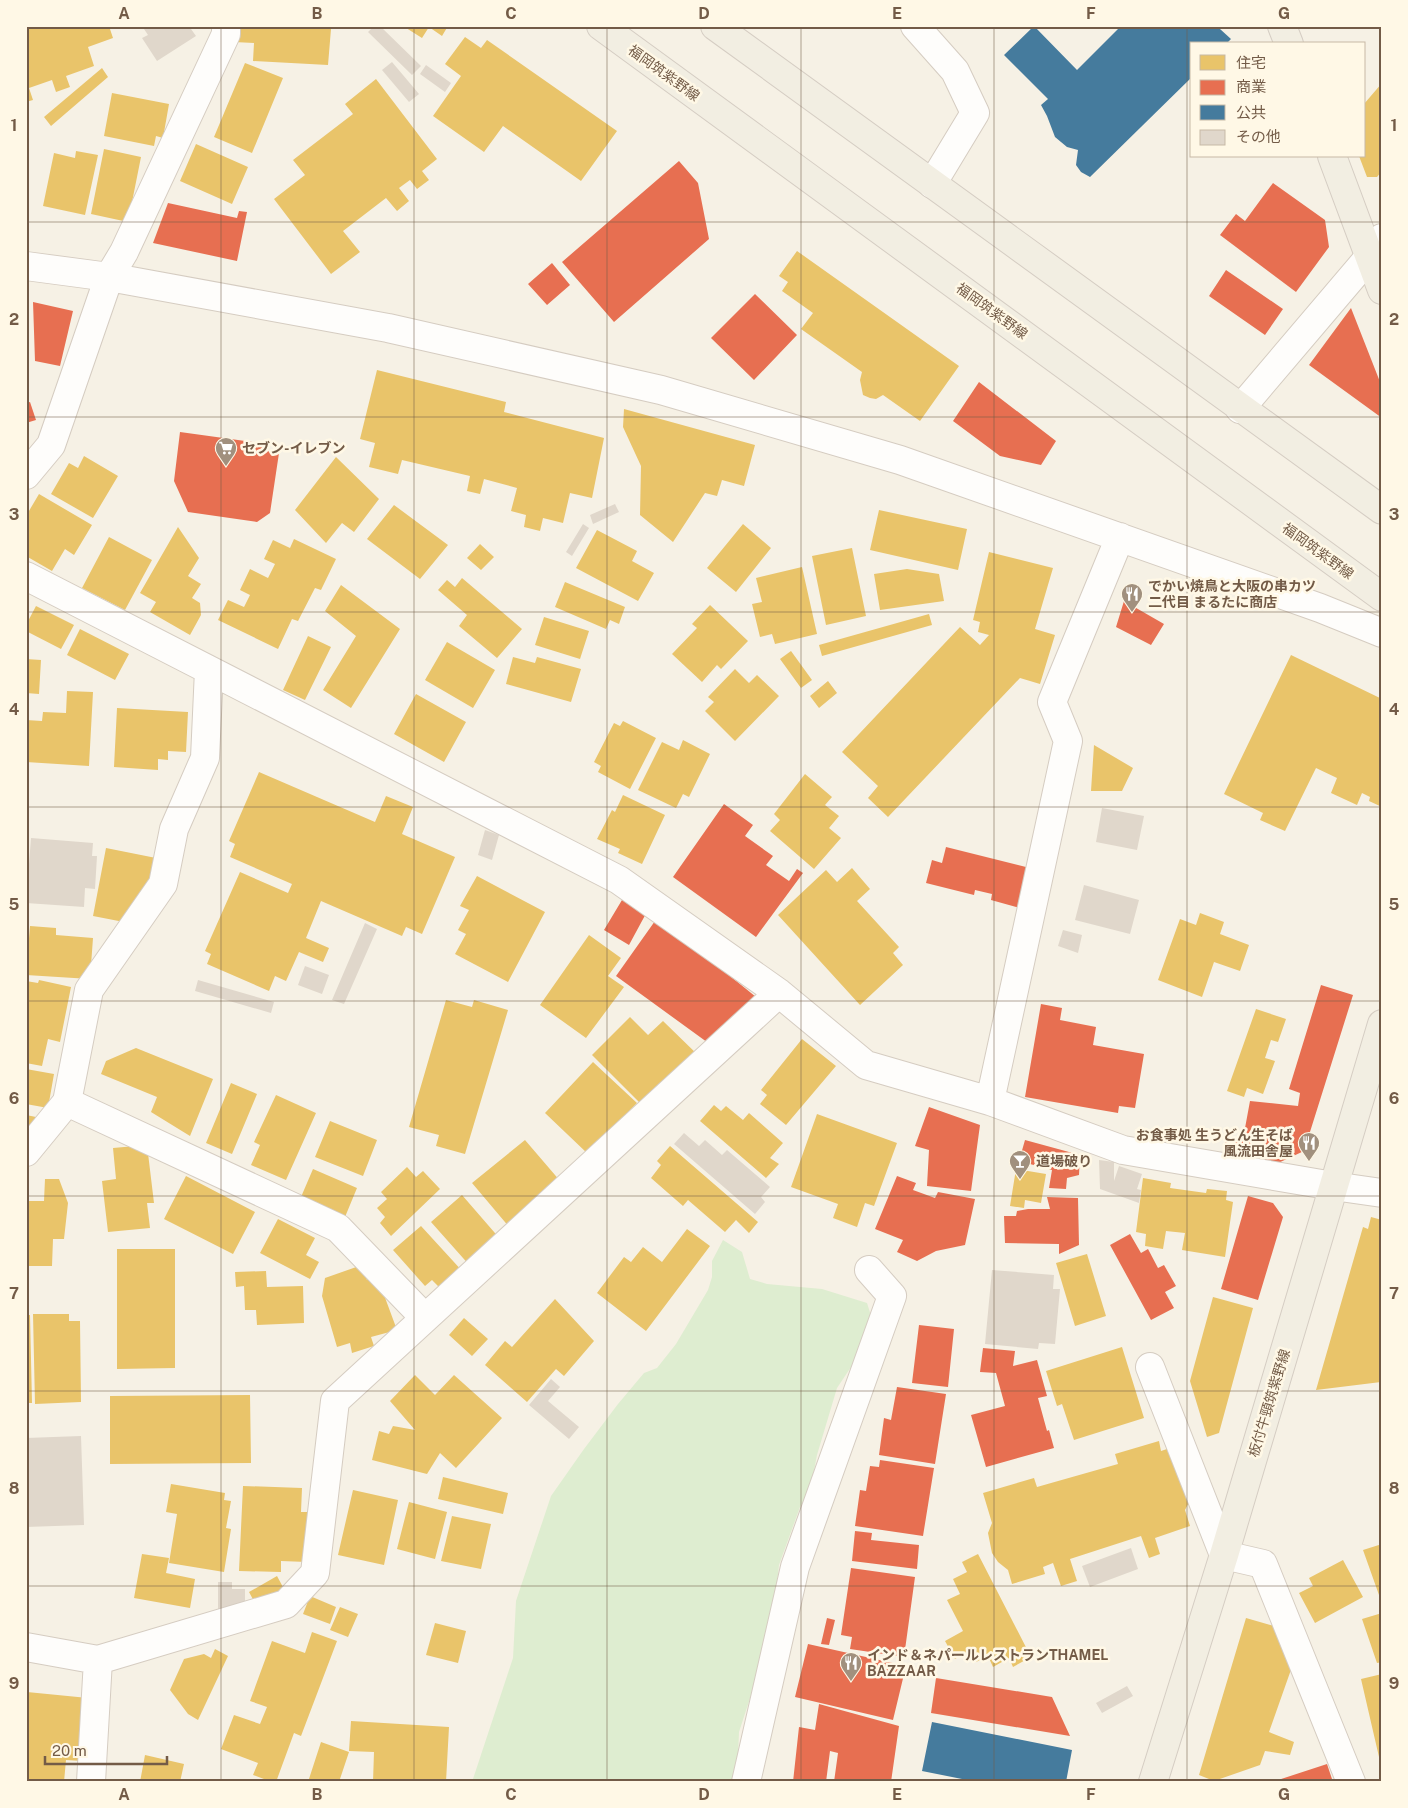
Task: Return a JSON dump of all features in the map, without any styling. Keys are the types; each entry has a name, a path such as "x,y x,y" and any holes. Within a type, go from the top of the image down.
{"main road":[{"name":"福岡筑紫野線","path":"601,26 1382,597"},
{"path":"715,26 1240,409 1382,510"},
{"path":"1282,26 1288,42"},
{"path":"1333,158 1376,247 1382,290"},
{"name":"板付牛頸筑紫野線","path":"1153,1782 1224,1555 1382,1024"}],"street":[{"path":"26,476 51,445 110,277 124,252 226,34 226,26"},
{"path":"915,26 955,71 975,113 932,184"},
{"path":"1240,409 1376,247"},
{"path":"26,266 110,277 388,328 661,390 900,460 1320,608 1382,633"},
{"path":"990,1101 1068,740 1052,702 1120,537"},
{"path":"26,576 619,880 779,993 866,1065 990,1101 1123,1150 1382,1193"},
{"path":"26,1152 67,1102 89,990 163,884 174,829 205,758 209,670"},
{"path":"26,1647 98,1660 286,1604 314,1573 335,1401 779,993"},
{"path":"67,1102 338,1228 424,1318"},
{"path":"746,1782 795,1567 892,1296 869,1270"},
{"path":"1150,1367 1224,1555 1263,1564 1351,1782"},
{"path":"91,1782 98,1660"}],"green space":[{"path":"723,1240 742,1252 750,1279 767,1284 822,1289 867,1303 873,1322 855,1361 837,1388 817,1455 811,1487 800,1507 779,1565 776,1592 755,1683 739,1732 737,1781 472,1782 513,1658 516,1601 551,1496 618,1404 644,1373 657,1368 676,1344 708,1290 712,1277 712,1261"}],"building: 住宅":[{"path":"109,26 113,38 88,47 94,66 66,76 70,87 56,92 52,80 29,88 33,100 26,102 26,27"},
{"path":"255,26 331,29 328,65 253,61 254,43 234,42 235,27 255,29"},
{"path":"403,26 448,26 442,36 429,27 422,38"},
{"path":"465,37 481,48 487,40 617,131 581,181 503,126 484,152 433,116 461,76 445,64"},
{"path":"245,63 283,78 252,153 214,137"},
{"path":"102,68 108,77 51,126 44,117"},
{"path":"376,79 437,159 422,171 429,180 417,189 410,180 399,188 409,201 397,211 386,198 343,231 360,252 331,274 274,199 305,175 293,160 353,114 345,104"},
{"path":"1382,83 1382,171 1377,177 1367,177 1360,158 1366,158 1366,102"},
{"path":"112,93 169,104 163,138 156,136 154,146 104,136"},
{"path":"196,144 248,167 232,204 180,181"},
{"path":"104,149 141,157 128,222 91,214"},
{"path":"76,151 98,155 85,215 43,206 54,153 75,158"},
{"path":"797,251 959,366 920,421 883,395 876,399 863,395 860,380 862,372 801,329 813,313 782,291 788,282 779,276"},
{"path":"377,370 506,402 504,412 604,438 592,498 570,493 563,523 543,518 540,531 524,527 526,515 511,511 517,488 484,479 480,494 467,491 470,476 402,460 398,474 369,467 375,443 360,439"},
{"path":"624,409 755,445 744,486 722,480 717,496 705,493 673,542 640,515 641,466 623,427"},
{"path":"84,456 118,476 93,518 51,494 69,463 78,468"},
{"path":"336,457 379,499 354,532 342,523 326,543 295,510"},
{"path":"39,494 92,525 74,555 65,549 52,571 26,556 26,516"},
{"path":"394,505 448,545 420,579 367,539"},
{"path":"879,510 967,529 958,570 870,550"},
{"path":"743,524 771,548 736,592 707,568"},
{"path":"178,527 199,558 188,576 201,584 192,598 200,603 201,615 190,635 150,612 156,602 140,593"},
{"path":"597,530 637,551 632,561 654,573 638,601 576,568"},
{"path":"109,537 152,560 125,610 82,588"},
{"path":"294,539 336,559 321,590 315,588 298,621 292,619 278,649 218,620 228,600 244,607 250,595 240,590 250,569 268,578 275,564 264,559 273,540 290,548"},
{"path":"480,544 494,557 481,570 467,558"},
{"path":"852,548 866,616 826,625 812,556"},
{"path":"989,552 1053,568 1035,629 1055,635 1040,684 1020,678 888,817 868,798 878,786 842,752 960,627 980,645 989,635 978,632 980,622 973,620"},
{"path":"802,567 817,634 775,644 772,634 760,637 752,604 762,602 756,578"},
{"path":"907,569 939,574 944,601 880,610 874,574"},
{"path":"462,578 522,629 497,658 459,626 467,615 438,590 447,580 455,587"},
{"path":"565,582 625,607 619,624 610,620 606,629 555,607"},
{"path":"341,585 400,629 351,708 323,690 356,636 325,611"},
{"path":"710,605 748,641 721,669 717,665 702,682 672,654 697,628 692,624"},
{"path":"36,606 74,625 61,649 26,631 26,625"},
{"path":"929,614 932,625 822,656 819,645"},
{"path":"544,617 589,631 580,659 535,645"},
{"path":"80,629 129,654 115,680 67,655"},
{"path":"308,636 331,647 305,700 283,690"},
{"path":"447,642 495,670 473,708 425,680"},
{"path":"791,651 812,680 801,688 780,659"},
{"path":"1291,655 1382,699 1382,807 1369,801 1370,797 1362,793 1357,805 1331,793 1337,778 1316,768 1285,831 1260,820 1263,813 1224,794"},
{"path":"513,657 535,663 537,657 581,669 571,702 506,684"},
{"path":"26,659 41,660 39,694 26,693"},
{"path":"735,669 749,683 757,675 779,696 735,741 705,711 714,702 708,697"},
{"path":"828,681 837,693 819,708 810,696"},
{"path":"67,691 93,692 89,766 26,762 26,720 42,721 43,712 66,713"},
{"path":"416,694 466,722 444,762 394,734"},
{"path":"117,708 188,712 186,752 168,751 168,760 158,759 158,770 114,767"},
{"path":"623,721 656,738 630,789 598,772 601,766 594,762 614,723 620,726"},
{"path":"683,740 710,754 689,797 683,794 676,808 638,790 662,742 679,750"},
{"path":"1094,745 1133,768 1122,791 1091,791"},
{"path":"259,772 375,822 386,796 413,807 402,834 455,857 422,934 406,927 402,936 321,901 306,938 329,948 323,962 299,952 286,981 275,976 269,991 207,964 211,954 205,951 240,872 288,893 292,884 230,857 235,844 229,841"},
{"path":"805,774 832,797 825,805 839,816 829,828 841,838 814,869 770,831 780,820 774,814"},
{"path":"623,795 665,815 642,864 618,853 620,849 597,839 612,810 615,812"},
{"path":"106,848 156,858 148,896 129,923 93,916"},
{"path":"852,868 870,889 857,901 899,947 893,953 903,965 860,1005 778,915 826,870 837,882"},
{"path":"477,876 545,912 508,982 455,954 466,934 458,930 469,910 460,906"},
{"path":"1200,913 1224,922 1220,934 1249,945 1240,971 1214,962 1202,997 1158,980 1180,919 1196,925"},
{"path":"30,926 56,928 56,935 93,938 90,979 26,975"},
{"path":"589,935 621,958 608,976 624,987 586,1038 540,1005"},
{"path":"39,980 71,987 60,1042 48,1039 42,1066 26,1063 26,981 38,983"},
{"path":"446,1000 472,1007 474,1000 508,1010 465,1154 436,1146 439,1135 409,1127"},
{"path":"1256,1009 1286,1019 1278,1042 1271,1040 1265,1058 1275,1061 1263,1094 1247,1088 1244,1097 1227,1091"},
{"path":"630,1017 648,1035 663,1021 701,1058 643,1106 592,1055"},
{"path":"802,1039 836,1066 786,1125 760,1104 767,1095 761,1090"},
{"path":"136,1048 213,1079 190,1136 151,1112 157,1097 101,1074 106,1061"},
{"path":"593,1062 637,1103 626,1114 631,1118 588,1154 545,1113"},
{"path":"26,1069 54,1074 48,1108 26,1104"},
{"path":"231,1083 257,1094 232,1154 206,1143"},
{"path":"276,1095 316,1113 286,1180 251,1165 260,1145 254,1142"},
{"path":"714,1105 721,1111 726,1106 743,1120 749,1113 783,1143 770,1158 779,1164 766,1178 700,1121"},
{"path":"817,1114 897,1143 874,1206 865,1203 857,1227 833,1218 838,1204 791,1187"},
{"path":"26,1115 36,1117 29,1148 26,1147"},
{"path":"330,1121 377,1140 363,1176 315,1157"},
{"path":"525,1140 561,1182 510,1228 472,1183"},
{"path":"147,1145 154,1203 147,1203 150,1228 108,1232 102,1181 116,1179 113,1148"},
{"path":"670,1146 758,1222 749,1233 736,1220 725,1232 688,1200 683,1206 651,1178 661,1165 657,1161"},
{"path":"407,1167 416,1177 423,1171 440,1189 391,1236 380,1223 385,1217 377,1208 387,1199 381,1192"},
{"path":"313,1169 357,1188 345,1217 301,1197"},
{"path":"1016,1169 1046,1174 1041,1203 1025,1200 1024,1208 1010,1206"},
{"path":"186,1176 255,1212 233,1254 164,1219"},
{"path":"1143,1178 1171,1183 1170,1188 1206,1193 1207,1189 1227,1191 1226,1200 1233,1202 1225,1257 1182,1250 1185,1233 1166,1231 1163,1249 1145,1246 1146,1234 1136,1232"},
{"path":"45,1179 59,1179 68,1203 64,1239 53,1239 52,1266 26,1266 26,1201 44,1201"},
{"path":"462,1195 501,1240 471,1267 431,1222"},
{"path":"1371,1217 1382,1220 1381,1382 1316,1390 1363,1227 1368,1229"},
{"path":"278,1219 315,1238 306,1255 319,1262 310,1279 260,1253"},
{"path":"421,1226 464,1273 444,1292 432,1280 425,1286 393,1250"},
{"path":"687,1229 710,1246 646,1331 597,1293 624,1257 631,1262 643,1247 662,1262"},
{"path":"117,1249 175,1249 175,1368 117,1369"},
{"path":"1087,1254 1106,1316 1075,1326 1056,1263"},
{"path":"362,1265 367,1280 377,1276 397,1330 371,1337 374,1346 352,1353 350,1343 337,1347 322,1296 325,1278"},
{"path":"266,1271 267,1287 303,1286 304,1323 257,1325 256,1310 245,1310 244,1286 236,1287 235,1272"},
{"path":"1213,1297 1253,1308 1219,1433 1207,1437 1190,1381"},
{"path":"555,1299 594,1341 564,1376 556,1369 527,1402 485,1365 505,1341 512,1347"},
{"path":"33,1314 69,1314 69,1321 80,1321 81,1402 35,1404"},
{"path":"26,1315 30,1315 32,1403 26,1403"},
{"path":"464,1318 488,1339 472,1356 449,1335"},
{"path":"1122,1347 1144,1418 1074,1440 1062,1404 1057,1406 1046,1371"},
{"path":"415,1375 435,1395 454,1375 502,1418 456,1468 440,1453 427,1474 372,1460 379,1431 389,1434 393,1426 415,1430 390,1401"},
{"path":"250,1395 251,1463 110,1464 110,1396"},
{"path":"1159,1441 1161,1451 1170,1448 1190,1500 1185,1510 1190,1526 1155,1538 1160,1554 1149,1558 1141,1536 1070,1559 1077,1581 1061,1586 1053,1563 1043,1567 1045,1574 1012,1584 1008,1570 998,1562 992,1553 988,1533 992,1523 983,1493 1034,1478 1037,1487 1118,1464 1115,1454"},
{"path":"443,1477 508,1493 503,1514 438,1499"},
{"path":"171,1484 225,1493 224,1500 231,1501 226,1528 231,1529 224,1572 169,1563 177,1514 166,1512"},
{"path":"243,1486 302,1488 301,1512 309,1512 307,1562 281,1561 281,1572 239,1571"},
{"path":"353,1490 398,1500 384,1565 338,1555"},
{"path":"409,1502 447,1512 435,1559 397,1549"},
{"path":"452,1516 491,1524 481,1569 441,1561"},
{"path":"1382,1544 1382,1594 1379,1595 1363,1550"},
{"path":"142,1554 169,1558 166,1573 195,1579 190,1608 134,1598"},
{"path":"978,1554 1031,1657 1013,1667 1009,1658 993,1667 988,1656 976,1662 970,1650 955,1659 945,1641 963,1631 947,1600 960,1594 953,1579 967,1572 962,1562"},
{"path":"1343,1560 1363,1597 1315,1623 1299,1593 1313,1586 1309,1578"},
{"path":"277,1576 284,1589 256,1605 249,1592"},
{"path":"310,1596 336,1607 330,1624 303,1614"},
{"path":"340,1607 358,1614 348,1637 330,1630"},
{"path":"1382,1613 1382,1662 1377,1663 1362,1619"},
{"path":"1246,1618 1274,1626 1293,1664 1269,1732 1294,1742 1290,1755 1265,1751 1260,1765 1214,1781 1199,1775"},
{"path":"435,1623 466,1631 458,1663 426,1655"},
{"path":"312,1632 337,1641 301,1736 294,1733 276,1782 272,1782 253,1775 258,1763 221,1749 234,1715 260,1724 267,1707 250,1701 272,1641 305,1653"},
{"path":"215,1649 228,1656 198,1720 188,1714 170,1690 184,1659 204,1654 211,1658"},
{"path":"1382,1674 1382,1756 1379,1757 1361,1679"},
{"path":"27,1692 88,1698 82,1761 66,1760 64,1782 26,1782"},
{"path":"351,1721 449,1727 446,1782 373,1782 374,1752 349,1751"},
{"path":"321,1742 349,1752 339,1782 308,1782"},
{"path":"145,1755 184,1764 180,1782 140,1782"}],"building: 商業":[{"path":"679,161 698,183 709,239 614,322 562,262"},
{"path":"1273,183 1325,220 1329,247 1296,292 1220,235 1236,214 1245,221"},
{"path":"168,203 237,218 239,211 247,212 237,261 153,243"},
{"path":"552,263 570,285 547,305 528,284"},
{"path":"1226,270 1283,309 1265,335 1209,296"},
{"path":"755,294 797,335 754,380 711,338"},
{"path":"33,302 73,311 60,366 35,361"},
{"path":"1351,308 1382,387 1382,418 1309,365"},
{"path":"979,382 1056,441 1041,465 1000,456 953,421"},
{"path":"30,402 36,420 26,423 26,403"},
{"name":"セブン-イレブン","path":"180,432 266,444 266,451 279,453 270,513 257,522 188,512 174,481"},
{"name":"でかい焼鳥と大阪の串カツ 二代目 まるたに商店","path":"1124,601 1164,624 1151,645 1116,627"},
{"path":"724,804 753,825 745,836 773,856 766,865 789,881 797,869 803,873 756,937 673,877"},
{"path":"946,847 1034,869 1023,909 991,900 992,894 975,890 974,895 926,883 932,860 942,863"},
{"path":"625,895 649,908 629,945 604,930"},
{"path":"655,921 690,947 694,941 714,963 756,997 711,1045 616,976"},
{"path":"1321,985 1353,995 1304,1151 1276,1164 1223,1156 1226,1139 1243,1139 1250,1101 1298,1106 1300,1093 1289,1089"},
{"path":"1041,1004 1062,1008 1060,1020 1096,1027 1093,1045 1144,1054 1135,1108 1119,1106 1118,1113 1025,1097"},
{"path":"929,1107 980,1125 971,1191 927,1186 929,1150 915,1146"},
{"path":"1025,1140 1080,1155 1079,1175 1067,1178 1066,1189 1049,1188 1052,1170 1019,1161"},
{"path":"897,1176 916,1183 913,1190 935,1198 938,1192 975,1199 965,1245 936,1251 917,1261 897,1252 903,1240 875,1229"},
{"path":"1248,1196 1273,1203 1283,1217 1258,1300 1221,1289"},
{"path":"1047,1197 1078,1198 1079,1245 1059,1254 1059,1244 1005,1243 1004,1216 1016,1216 1017,1211 1028,1209 1050,1209"},
{"path":"1130,1234 1141,1253 1148,1249 1158,1268 1164,1265 1176,1286 1165,1292 1174,1308 1151,1320 1110,1245"},
{"path":"919,1325 954,1329 948,1387 912,1383"},
{"path":"983,1348 1015,1351 1013,1366 1037,1360 1047,1396 1038,1398 1054,1448 986,1467 971,1415 1005,1406 996,1373 980,1372"},
{"path":"897,1387 946,1394 935,1464 879,1455 884,1418 891,1420"},
{"path":"880,1460 934,1468 923,1536 855,1526 860,1490 866,1491 870,1466 879,1467"},
{"path":"855,1531 872,1533 871,1540 919,1545 917,1569 852,1561"},
{"path":"851,1568 915,1577 904,1657 850,1649 852,1637 841,1635"},
{"path":"827,1618 835,1620 829,1645 821,1644"},
{"name":"インド＆ネパールレストランTHAMEL BAZZAAR","path":"808,1644 906,1666 893,1720 795,1697"},
{"path":"936,1678 1052,1697 1070,1736 931,1713"},
{"path":"819,1704 899,1726 891,1782 834,1782 838,1753 830,1751 826,1782 793,1782 799,1727 815,1730"},
{"path":"1327,1764 1333,1782 1275,1782 1275,1781"}],"building: 公共":[{"path":"1034,26 1077,70 1121,26 1220,26 1220,29 1231,39 1228,42 1190,42 1190,79 1090,177 1081,172 1076,165 1078,150 1067,147 1055,137 1041,105 1048,99 1004,55"},
{"path":"932,1722 1072,1750 1066,1782 977,1782 922,1771"}],"building: その他":[{"path":"149,26 195,26 191,29 196,36 157,61 142,38 148,35 144,29"},
{"path":"374,26 380,26 421,66 412,75 368,32"},
{"path":"392,62 419,94 409,102 382,70"},
{"path":"426,65 451,83 445,92 420,74"},
{"path":"615,504 619,512 593,524 590,515"},
{"path":"583,524 589,528 572,556 566,552"},
{"path":"1102,808 1144,816 1137,850 1096,842"},
{"path":"485,830 499,835 492,860 478,855"},
{"path":"31,838 93,843 92,856 97,856 95,889 85,888 84,907 26,903"},
{"path":"1084,885 1139,900 1130,934 1075,920"},
{"path":"365,923 377,929 344,1004 332,1000"},
{"path":"1063,930 1082,935 1078,953 1058,946"},
{"path":"305,966 329,975 322,994 298,985"},
{"path":"198,980 274,1002 271,1013 195,991"},
{"path":"684,1133 699,1146 705,1140 722,1155 727,1150 770,1187 761,1197 765,1202 755,1214 674,1144"},
{"path":"1099,1160 1114,1162 1114,1181 1119,1166 1142,1174 1137,1189 1141,1190 1139,1203 1100,1189"},
{"path":"992,1270 1054,1275 1053,1289 1060,1289 1055,1344 1039,1343 1038,1349 985,1344"},
{"path":"551,1379 560,1387 548,1401 579,1427 569,1439 529,1405"},
{"path":"81,1436 84,1525 26,1527 26,1438"},
{"path":"1131,1548 1138,1569 1090,1587 1082,1566"},
{"path":"218,1582 232,1582 232,1589 245,1589 245,1612 218,1612"},
{"path":"1127,1686 1133,1696 1102,1713 1096,1703"}],"place":[{"name":"セブン-イレブン","path":"226,467"},
{"name":"でかい焼鳥と大阪の串カツ 二代目 まるたに商店","path":"1132,613"},
{"name":"お食事処 生うどん生そば 風流田舎屋","path":"1309,1162"},
{"name":"道場破り","path":"1020,1180"},
{"name":"インド＆ネパールレストランTHAMEL BAZZAAR","path":"851,1682"}]}
